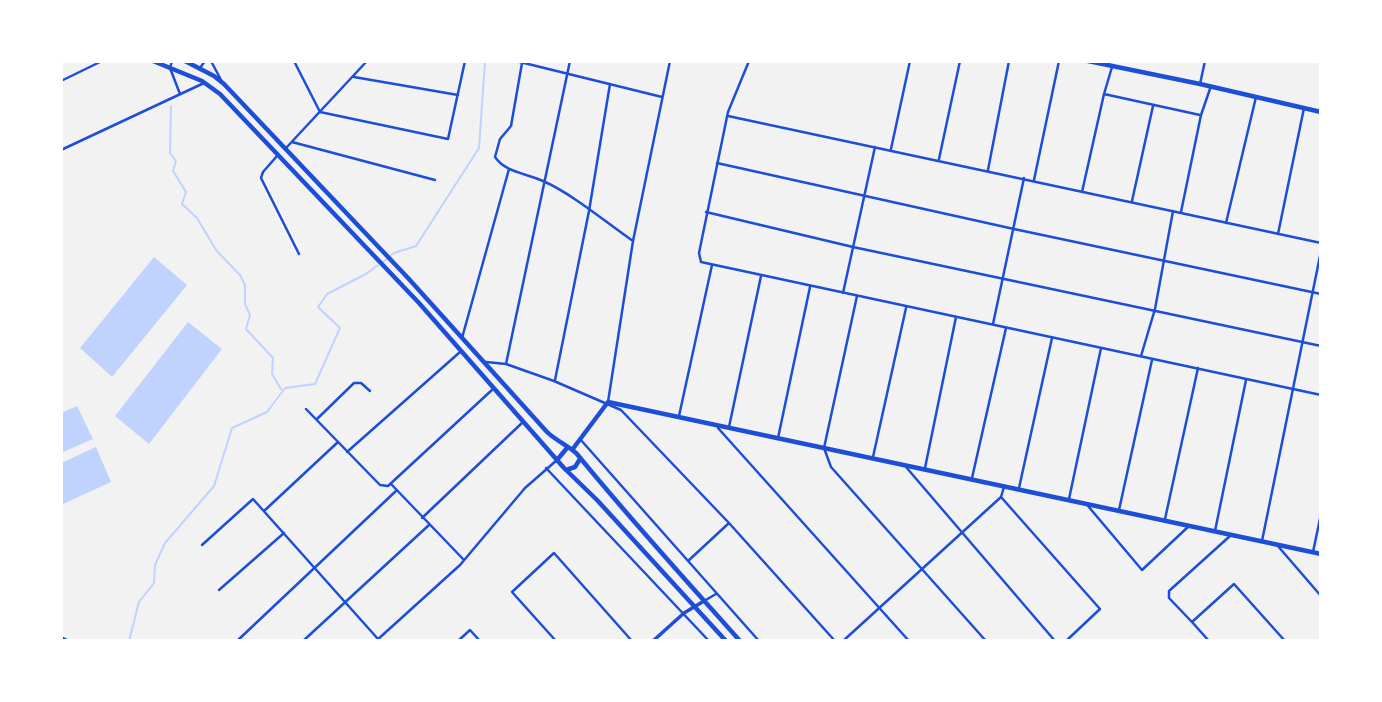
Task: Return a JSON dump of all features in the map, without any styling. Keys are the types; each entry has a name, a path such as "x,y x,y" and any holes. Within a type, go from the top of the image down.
{"main road":[{"path":"153,61 205,83 220,94 390,272 566,470 597,500 726,641"},
{"path":"185,61 224,84 397,267 547,432 580,459 740,641"},
{"path":"1088,61 1321,112"},
{"path":"557,460 580,439 608,402 1321,554"},
{"path":"566,470 575,467 580,459"}],"street":[{"path":"61,81 102,61"},
{"path":"172,61 170,68 180,94"},
{"path":"200,68 205,61"},
{"path":"211,61 224,84"},
{"path":"294,61 320,113"},
{"path":"285,149 367,61"},
{"path":"320,113 448,139 466,61"},
{"path":"516,61 662,97"},
{"path":"506,364 570,61"},
{"path":"608,402 633,241 670,61"},
{"path":"749,61 728,116 706,212 699,253 701,262 1321,395"},
{"path":"891,149 910,61"},
{"path":"939,159 960,61"},
{"path":"988,170 1009,61"},
{"path":"1034,180 1059,61"},
{"path":"1200,84 1205,61"},
{"path":"522,63 511,126 500,139 495,157 501,165 509,169 544,181 633,241"},
{"path":"1082,191 1112,67"},
{"path":"353,77 458,95"},
{"path":"61,150 205,83"},
{"path":"555,381 589,211 610,84"},
{"path":"1181,212 1201,115 1210,86"},
{"path":"1104,94 1201,115"},
{"path":"1226,223 1256,97"},
{"path":"1132,201 1153,106"},
{"path":"1278,234 1304,108"},
{"path":"728,116 939,159 1321,243"},
{"path":"292,142 435,180"},
{"path":"843,293 875,147"},
{"path":"277,156 263,172 262,182 299,254"},
{"path":"717,163 1321,294"},
{"path":"462,339 509,169"},
{"path":"993,324 1024,178"},
{"path":"1141,356 1155,309 1173,211"},
{"path":"706,212 853,247 1321,346"},
{"path":"1262,541 1321,251"},
{"path":"679,416 712,265"},
{"path":"729,427 761,276"},
{"path":"778,438 810,286"},
{"path":"857,296 824,448 831,467 986,641"},
{"path":"873,457 906,308"},
{"path":"925,468 956,317"},
{"path":"972,478 1006,328"},
{"path":"1019,489 1052,338"},
{"path":"1069,499 1101,348"},
{"path":"347,452 460,352"},
{"path":"1118,510 1152,359"},
{"path":"483,362 506,364 555,381 608,402 630,418 835,641"},
{"path":"1164,521 1198,368"},
{"path":"1214,531 1247,379"},
{"path":"316,420 355,383 361,383 370,391"},
{"path":"306,409 380,485 388,486 493,389"},
{"path":"422,518 523,422"},
{"path":"716,425 909,641"},
{"path":"580,439 759,641"},
{"path":"264,510 338,442"},
{"path":"202,545 253,499 377,640 464,560 525,488 557,460"},
{"path":"904,464 1055,641"},
{"path":"546,468 709,641"},
{"path":"391,484 464,560"},
{"path":"843,641 964,533 1001,497 1004,486"},
{"path":"237,641 397,490"},
{"path":"1001,497 1100,609 1067,640"},
{"path":"1086,503 1142,570 1189,526"},
{"path":"1313,552 1321,514"},
{"path":"687,561 729,523"},
{"path":"303,641 429,525"},
{"path":"219,590 284,533"},
{"path":"1209,641 1169,598 1169,591 1231,534"},
{"path":"1277,545 1321,596"},
{"path":"556,641 512,592 554,553 632,641"},
{"path":"1192,622 1234,584 1285,641"},
{"path":"653,641 684,613 716,594"},
{"path":"458,641 470,630 480,641"},
{"path":"61,637 69,641"}],"water":[{"path":"154,257 187,285 112,377 80,348"},
{"path":"188,322 222,349 149,444 115,416"},
{"path":"77,406 93,439 61,453 61,413"},
{"path":"96,447 111,482 61,505 61,463"}],"waterway":[{"path":"383,262 394,253 416,246 479,148 485,61"},
{"path":"171,106 170,153 176,161 173,171 186,192 182,204 197,218 216,250 240,275 245,285 245,304 250,315 246,329 273,358 272,374 281,389"},
{"path":"129,641 139,602 154,583 155,565 165,543 214,486 232,428 267,412 285,388 315,384 340,328 318,307 327,294 378,265"}]}
